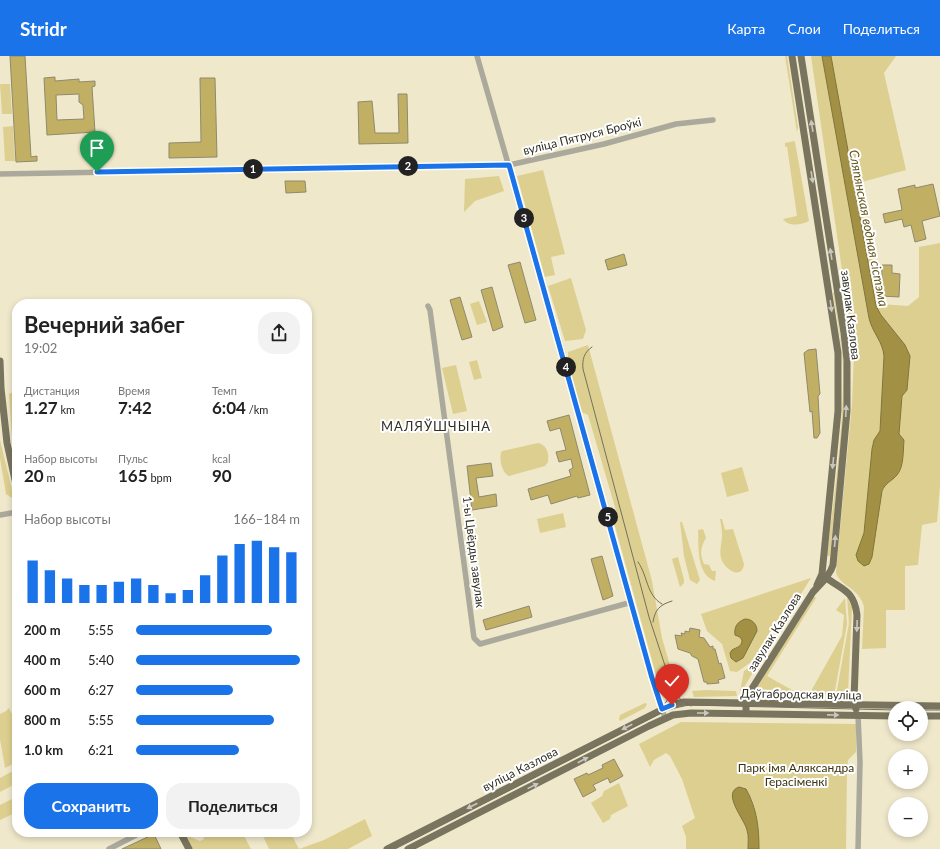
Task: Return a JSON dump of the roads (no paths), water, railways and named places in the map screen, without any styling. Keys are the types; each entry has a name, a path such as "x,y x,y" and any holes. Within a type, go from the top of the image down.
{"main road":[{"name":"завулак Казлова","path":"792,56 838,353 838,410 824,576"},
{"name":"завулак Казлова","path":"746,713 746,698 817,585 824,576 832,570 847,411 847,360 801,56"},
{"path":"828,288 836,287"},
{"path":"0,361 1,388 7,443 12,466"},
{"path":"824,576 846,590 856,604 857,615 854,700 858,715"},
{"name":"Даўгабродская вуліца","path":"662,709 684,702 855,706 940,706"},
{"name":"вуліца Казлова","path":"387,849 662,709"},
{"name":"Даўгабродская вуліца","path":"665,718 673,715 691,713 888,716"},
{"path":"928,716 940,716"},
{"name":"вуліца Казлова","path":"408,849 665,718"},
{"path":"179,837 185,849"},
{"path":"183,837 190,849"}],"street":[{"path":"477,56 632,602 652,678 665,718"},
{"name":"вуліца Пятруся Броўкі","path":"0,174 509,165 597,146 676,124 713,120"},
{"name":"1-ы Цвёрды завулак","path":"428,306 430,310 474,638 480,644 632,602"},
{"path":"0,516 12,513"},
{"path":"858,715 860,762 858,849"},
{"path":"109,849 132,837"}],"tram line":[{"path":"592,347 584,356 583,369 649,617 673,690 681,700 691,706"},
{"path":"638,562 653,596 662,604"},
{"path":"653,622 658,608 672,601"},
{"path":"658,714 668,699 670,686"},
{"path":"395,849 663,712 675,708 689,705 888,710"},
{"path":"928,710 940,710"}],"district":[{"name":"МАЛЯЎШЧЫНА","path":"436,426"}],"water label":[{"name":"Сляпянская водная сістэма","path":"869,228"}],"park label":[{"name":"Парк імя Аляксандра Герасіменкі","path":"796,774"}]}
